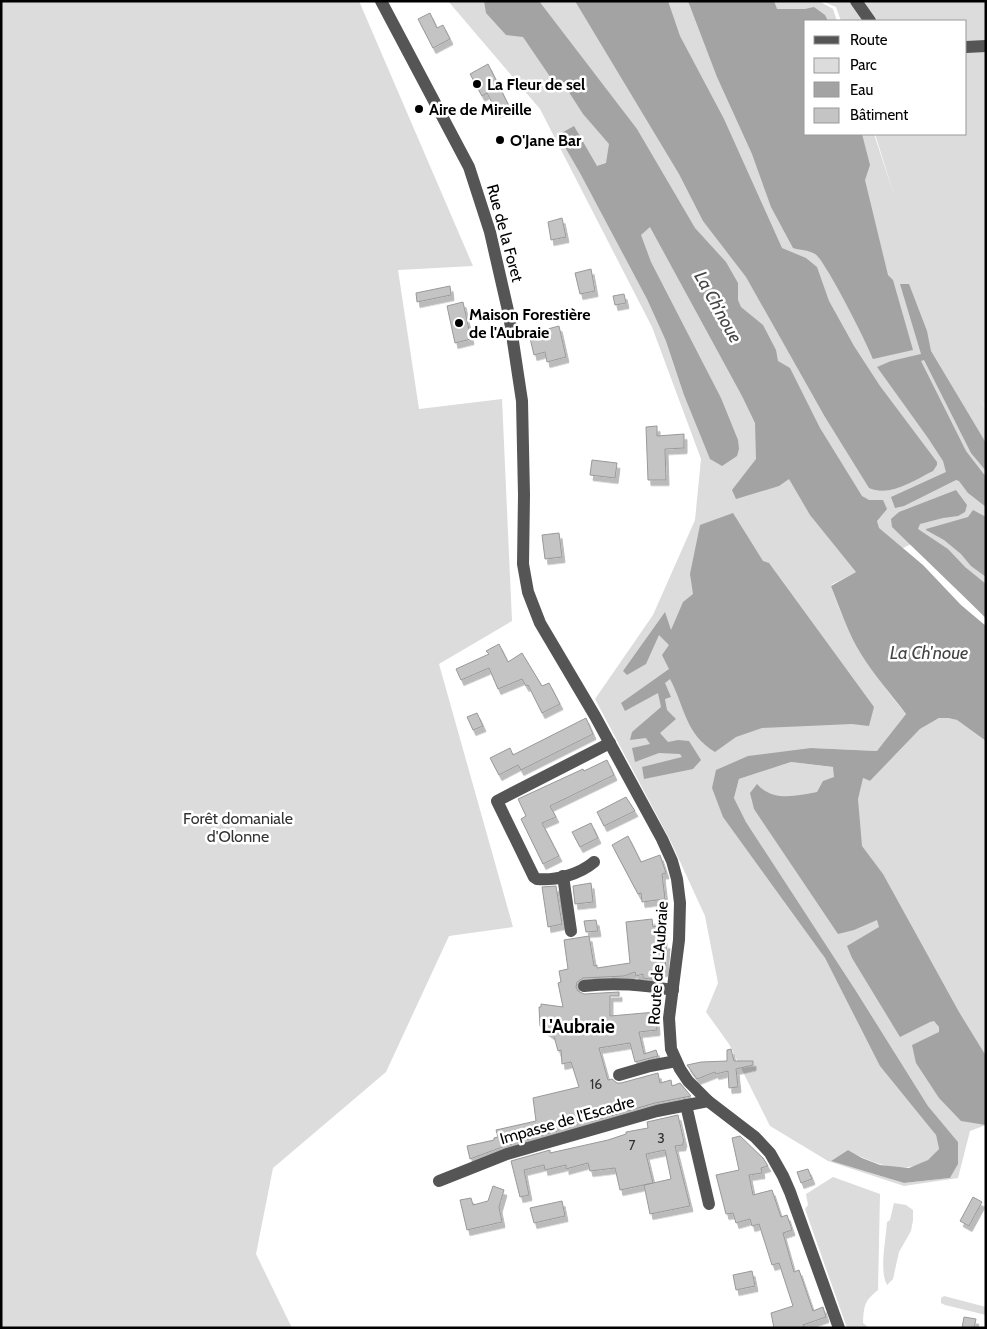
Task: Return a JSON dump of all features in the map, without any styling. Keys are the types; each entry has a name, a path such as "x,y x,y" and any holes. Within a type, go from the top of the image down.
{"street":[{"name":"Rue de la Foret","path":"381,1 469,167 490,232 509,315 522,401 524,495 522,564 528,592 540,623 596,716"},
{"path":"856,1 869,20"},
{"path":"967,47 986,46"},
{"name":"Route de L'Aubraie","path":"596,716 662,839 672,861 677,880 680,926 669,1018 671,1049 676,1062 688,1081 708,1101 755,1137 770,1153 777,1164 790,1192 839,1328"},
{"path":"594,862 578,873 541,880 534,877 497,802 610,743"},
{"path":"563,876 571,932"},
{"path":"584,986 620,983 673,990"},
{"path":"620,1075 650,1066 676,1062"},
{"name":"Impasse de l'Escadre","path":"439,1181 507,1154 657,1111 708,1101"},
{"path":"686,1105 708,1204"}],"green space":[{"name":"Forêt domaniale d'Olonne","path":"1,1 359,1 473,266 398,270 419,409 502,399 512,621 439,664 513,927 449,936 386,1072 273,1168 256,1254 292,1328 1,1328"},
{"path":"448,1 819,1 833,9 837,20 804,20 804,135 874,135 895,198 875,135 967,135 967,20 841,20 836,7 822,1 986,1 986,408 979,398 986,409 986,619 913,543 831,585 844,621 862,653 882,684 906,714 878,751 811,748 712,788 825,958 845,996 936,1135 939,1149 928,1160 908,1167 887,1166 848,1150 831,1161 904,1183 950,1178 957,1165 958,1142 928,1106 746,822 734,798 739,779 791,762 840,768 870,781 920,729 939,718 957,720 986,741 986,1125 970,1131 958,1178 904,1186 828,1161 770,1126 729,1044 706,1012 718,983 705,916 671,842 595,699 653,615 695,520 701,459 652,327 540,109"},
{"path":"833,1177 880,1194 878,1290 867,1301 863,1317 863,1323 869,1328 847,1328 805,1209 808,1205 806,1194"},
{"path":"894,1203 906,1205 913,1210 913,1220 911,1231 899,1252 893,1279 887,1285 883,1271 884,1255 887,1222 890,1220"},
{"path":"944,1296 986,1307 986,1315 945,1305 941,1303 941,1298"}],"water":[{"name":"La Ch'noue","path":"484,1 539,1 637,129 695,228 726,262 738,283 738,300 741,307 763,325 776,350 778,361 790,368 820,428 862,496 869,500 883,500 887,509 877,521 879,528 923,565 961,605 986,626 986,741 957,720 939,718 920,729 870,781 863,778 858,799 862,846 883,874 959,1012 986,1056 986,1125 961,1121 939,1098 916,1063 912,1045 939,1032 939,1027 934,1021 930,1022 900,1037 852,958 847,946 879,927 877,920 854,930 838,934 754,809 750,793 757,784 763,790 777,795 793,796 817,792 823,781 834,777 833,767 791,762 739,779 734,798 746,822 928,1106 958,1142 958,1164 950,1178 904,1183 831,1161 848,1150 880,1165 909,1168 928,1160 939,1149 936,1135 880,1066 825,958 723,817 712,788 716,770 748,756 811,748 877,751 906,714 856,646 831,586 856,572 810,515 789,479 779,486 736,499 732,490 756,459 755,423 742,396 650,227 641,235 651,262 721,398 738,440 739,449 737,456 722,466 710,459 684,395 666,341 647,299 558,135 574,126 597,166 606,163 609,144 583,114 565,86 555,84 523,37 506,35 486,13"},
{"path":"575,1 668,1 680,36 724,119 782,248 806,258 817,267 829,301 854,346 880,386 937,462 933,471 901,487 885,491 869,488 825,417 746,277 703,221 679,174"},
{"path":"688,1 774,1 777,9 805,9 814,7 825,15 828,20 804,20 804,135 862,135 870,165 865,180 888,275 893,280 913,350 873,359 846,303 820,259 813,253 793,248 771,207 752,154 717,77"},
{"path":"900,284 909,284 927,331 931,351 986,443 986,471 971,453 924,360 921,361 966,451 986,477 986,507 968,493 959,481 956,480 904,506 895,508 891,497 946,472 943,461 928,438 877,367 891,361 921,354"},
{"path":"956,490 967,505 965,512 958,516 920,524 918,529 948,549 965,567 986,584 986,618 892,527 891,519 899,512"},
{"path":"973,510 986,517 986,577 971,566 961,554 944,540 926,530 968,517"},
{"path":"733,513 763,561 769,563 874,707 869,726 852,724 762,728 736,737 715,752 697,737 670,679 665,683 671,697 665,699 667,710 676,719 660,733 668,742 678,740 689,741 701,760 693,769 644,779 642,767 682,757 680,754 659,753 635,762 632,748 650,744 646,738 630,740 632,732 661,707 658,693 625,711 621,703 669,669 662,655 669,645 659,635 646,664 627,675 623,671 665,612 671,630 683,602 693,594 690,574 700,525"}],"building":[{"path":"430,13 437,28 443,25 450,39 433,48 418,19"},
{"path":"488,64 509,106 497,112 487,93 482,96 470,74"},
{"path":"562,218 566,237 551,240 548,222"},
{"path":"591,269 595,291 580,294 575,273"},
{"path":"450,286 451,295 417,302 416,293"},
{"path":"624,294 626,303 615,305 613,296"},
{"name":"Maison Forestière de l'Aubraie","path":"463,302 471,339 455,343 447,306"},
{"path":"559,326 566,357 547,362 545,352 534,355 529,334"},
{"path":"657,426 657,436 684,434 684,448 665,449 666,480 648,480 646,427"},
{"path":"592,460 617,463 615,478 590,475"},
{"path":"559,533 562,557 545,559 542,535"},
{"path":"499,644 508,662 522,653 542,686 549,683 560,704 542,713 528,685 526,686 522,679 498,689 489,668 461,680 456,669 489,654 486,651"},
{"path":"477,713 483,726 473,730 467,717"},
{"path":"586,718 593,734 521,770 518,765 499,775 490,758 510,748 513,755"},
{"path":"607,760 614,775 550,806 556,817 542,823 559,856 543,864 521,819 526,816 518,799"},
{"path":"626,797 635,811 604,826 597,812"},
{"path":"591,823 598,838 580,847 572,832"},
{"path":"628,836 641,862 660,855 666,873 662,874 665,899 642,902 641,893 638,894 612,845"},
{"path":"591,883 593,902 575,904 573,886"},
{"path":"556,886 562,924 548,927 542,887"},
{"path":"652,919 653,927 657,926 658,944 667,943 665,971 659,971 658,980 643,978 643,974 636,976 635,972 624,976 583,978 577,982 576,987 578,991 584,994 619,992 619,996 610,996 610,1016 656,1012 657,1030 639,1032 644,1054 656,1050 658,1056 635,1062 630,1043 599,1048 608,1080 612,1079 617,1083 621,1083 658,1073 660,1083 671,1080 672,1086 680,1083 691,1096 655,1103 590,1122 590,1120 556,1127 557,1131 505,1146 470,1159 467,1146 494,1140 494,1138 498,1137 496,1130 536,1121 533,1098 579,1087 571,1062 562,1064 561,1050 558,1051 554,1036 540,1026 539,1007 541,1007 541,1004 563,1007 558,983 561,982 559,971 568,969 564,940 589,936 594,966 597,965 597,968 630,963 626,922"},
{"path":"596,920 598,931 586,932 584,921"},
{"path":"731,1049 734,1061 753,1061 753,1065 736,1069 738,1087 729,1088 728,1071 716,1074 715,1072 697,1079 687,1065 701,1062 727,1061 727,1050"},
{"path":"678,1115 684,1142 683,1145 675,1146 690,1206 650,1214 644,1185 653,1183 620,1190 615,1168 590,1171 588,1163 566,1169 566,1165 545,1170 544,1165 524,1170 529,1195 520,1197 511,1161 550,1150 550,1153 608,1140 626,1134 626,1132 648,1128 647,1122","holes":["665,1150 671,1179 653,1183 646,1154"]},
{"path":"740,1136 763,1158 768,1166 761,1168 762,1173 749,1175 753,1195 772,1190 781,1217 787,1215 792,1230 783,1233 794,1272 799,1270 813,1311 823,1307 826,1317 803,1325 804,1328 774,1328 771,1313 793,1306 779,1263 772,1265 759,1224 752,1226 750,1219 736,1223 733,1213 726,1214 716,1175 739,1170 732,1138"},
{"path":"808,1169 812,1179 801,1183 797,1172"},
{"path":"493,1186 504,1190 499,1207 502,1222 467,1230 460,1200 471,1198 473,1205 488,1201"},
{"path":"973,1197 982,1202 969,1226 960,1221"},
{"path":"562,1201 565,1216 534,1223 530,1208"},
{"path":"752,1271 755,1286 736,1290 733,1275"},
{"path":"964,1317 976,1319 974,1328 962,1328"}],"place":[{"name":"La Fleur de sel","path":"477,84"},
{"name":"Aire de Mireille","path":"419,109"},
{"name":"O'Jane Bar","path":"500,140"},
{"name":"Maison Forestière de l'Aubraie","path":"459,323"}],"district":[{"name":"L'Aubraie","path":"578,1026"}]}
